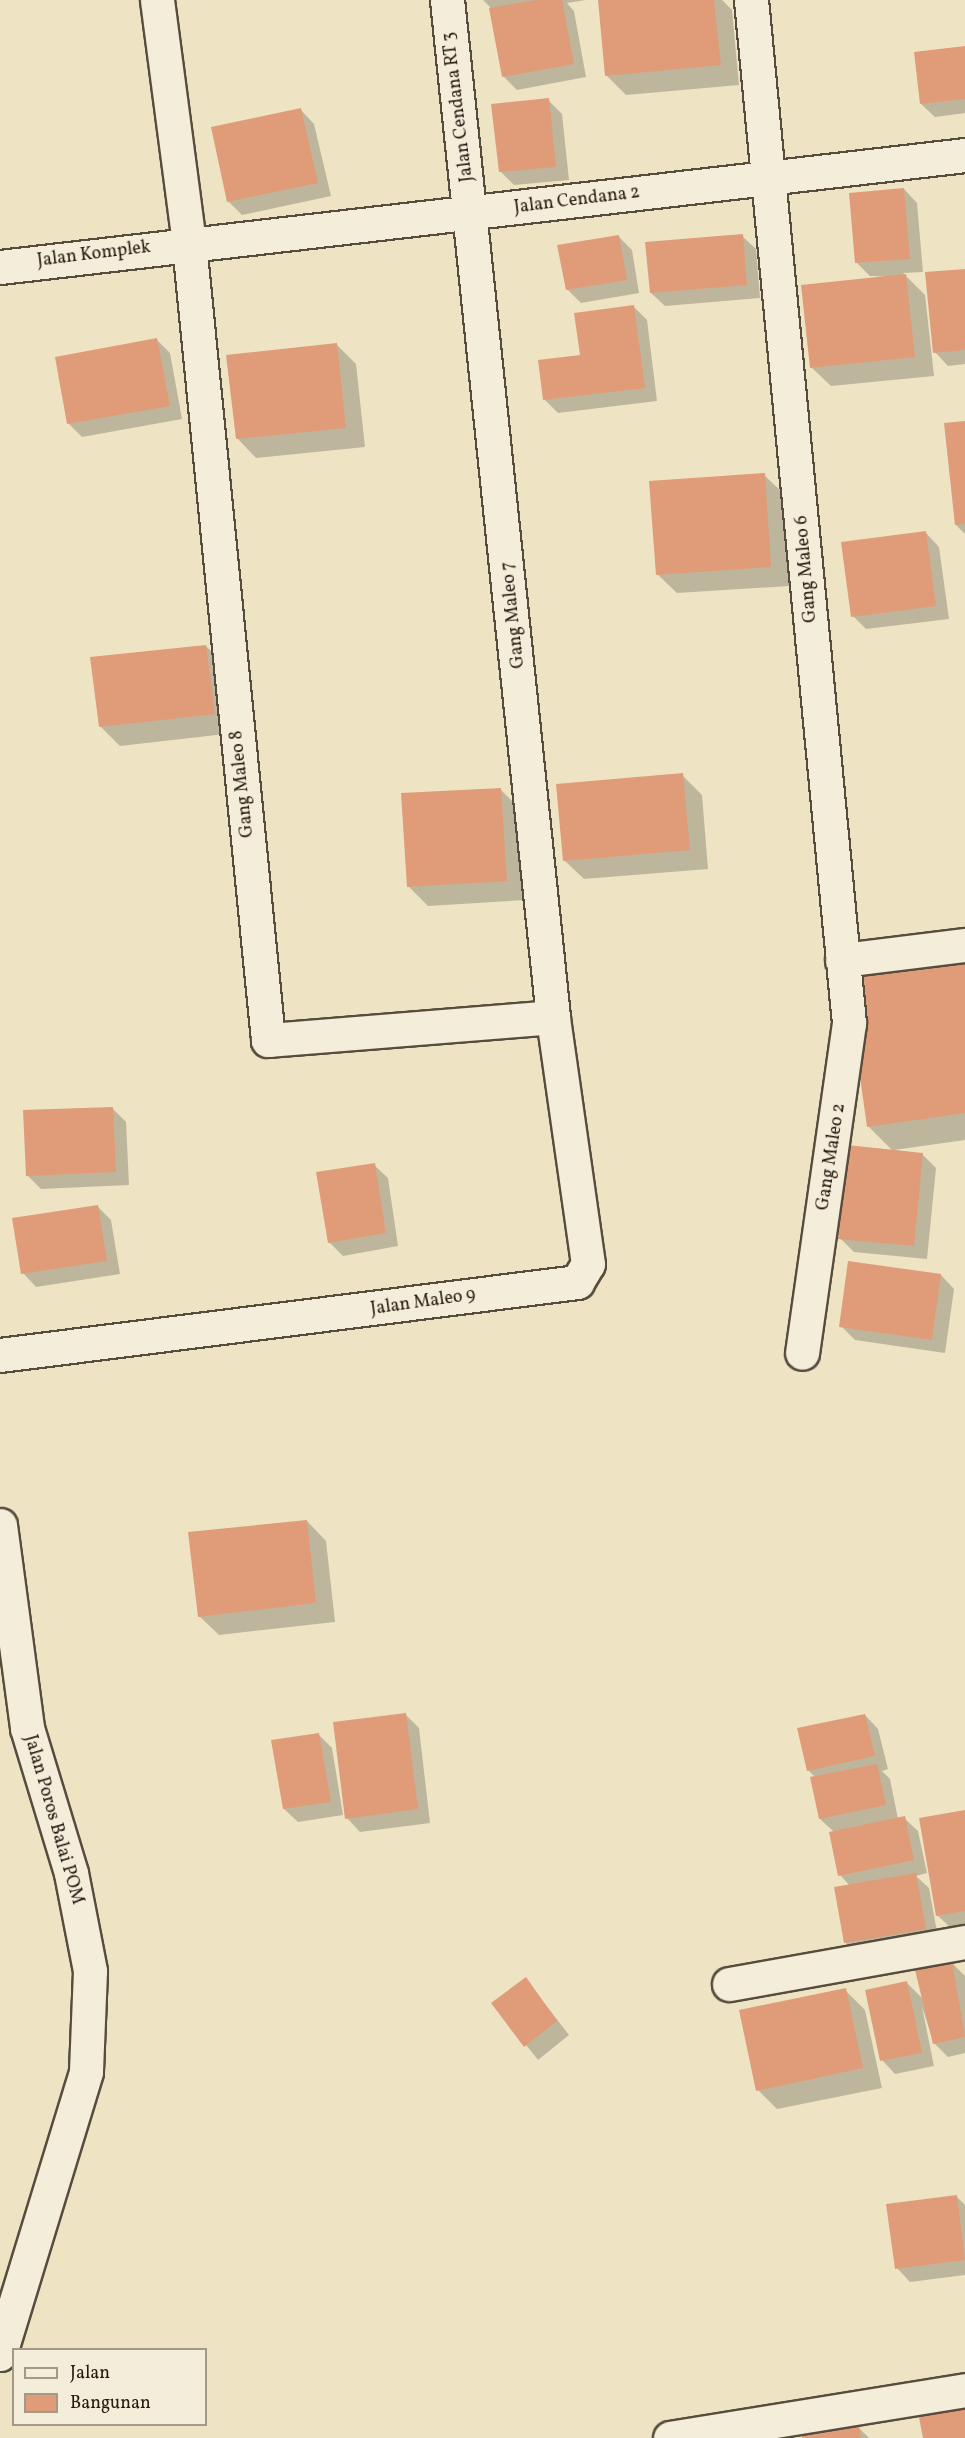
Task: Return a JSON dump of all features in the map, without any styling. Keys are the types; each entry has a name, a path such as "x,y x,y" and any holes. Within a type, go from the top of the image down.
{"street":[{"path":"157,0 189,244"},
{"name":"Jalan Cendana RT 3","path":"447,0 472,213"},
{"name":"Gang Maleo 6","path":"751,0 772,178 842,960"},
{"name":"Jalan Cendana 2","path":"189,244 965,155"},
{"name":"Gang Maleo 7","path":"472,213 553,1017"},
{"name":"Jalan Komplek","path":"0,267 189,244"},
{"name":"Gang Maleo 8","path":"189,244 268,1040 553,1017"},
{"path":"842,960 965,945"},
{"name":"Gang Maleo 2","path":"802,1353 849,1043 842,960"},
{"name":"Jalan Maleo 9","path":"0,1354 577,1282 588,1264 553,1017"},
{"name":"Jalan Poros Balai POM","path":"0,1525 4,1592 27,1728 71,1873 90,1971 86,2072 0,2354"},
{"path":"729,1984 965,1942"},
{"path":"670,2438 965,2390"}],"building":[{"path":"536,0 562,0 574,64 502,77 489,8"},
{"path":"598,0 714,0 721,65 605,76"},
{"path":"965,46 965,99 920,104 914,52"},
{"path":"549,98 556,167 499,172 491,104"},
{"path":"301,108 318,183 227,202 211,127"},
{"path":"904,188 910,259 855,263 849,193"},
{"path":"743,234 747,285 650,293 645,242"},
{"path":"619,235 627,280 566,290 557,245"},
{"path":"965,269 965,350 933,353 925,272"},
{"path":"906,274 915,357 810,368 801,285"},
{"path":"634,305 645,388 543,400 538,360 580,355 574,313"},
{"path":"157,338 170,406 67,424 55,357"},
{"path":"337,343 346,428 236,439 226,355"},
{"path":"965,421 965,524 955,525 944,423"},
{"path":"765,473 771,567 656,575 649,481"},
{"path":"926,531 936,606 851,617 841,542"},
{"path":"206,645 215,714 99,727 90,657"},
{"path":"683,773 690,850 563,861 556,784"},
{"path":"501,788 507,881 407,887 401,793"},
{"path":"965,948 965,1113 867,1127 844,962"},
{"path":"113,1107 116,1172 26,1176 23,1110"},
{"path":"847,1145 923,1153 914,1246 838,1239"},
{"path":"375,1163 386,1233 328,1243 316,1172"},
{"path":"98,1205 107,1261 21,1274 12,1218"},
{"path":"848,1261 941,1274 932,1340 839,1327"},
{"path":"307,1520 316,1603 198,1617 188,1532"},
{"path":"406,1713 418,1809 345,1819 333,1722"},
{"path":"865,1714 875,1756 807,1771 797,1728"},
{"path":"319,1733 331,1802 283,1809 271,1740"},
{"path":"877,1764 886,1805 819,1819 810,1777"},
{"path":"965,1810 965,1911 936,1916 919,1818"},
{"path":"905,1816 914,1860 838,1876 829,1832"},
{"path":"916,1873 926,1929 844,1943 834,1887"},
{"path":"952,1961 965,2037 933,2044 915,1970"},
{"path":"526,1977 557,2021 524,2047 491,2003"},
{"path":"907,1981 922,2053 880,2061 865,1990"},
{"path":"846,1988 863,2068 756,2091 739,2010"},
{"path":"957,2195 965,2260 895,2269 886,2204"},
{"path":"965,2399 965,2438 923,2438 917,2407"},
{"path":"859,2426 861,2438 802,2438 802,2434"}]}
